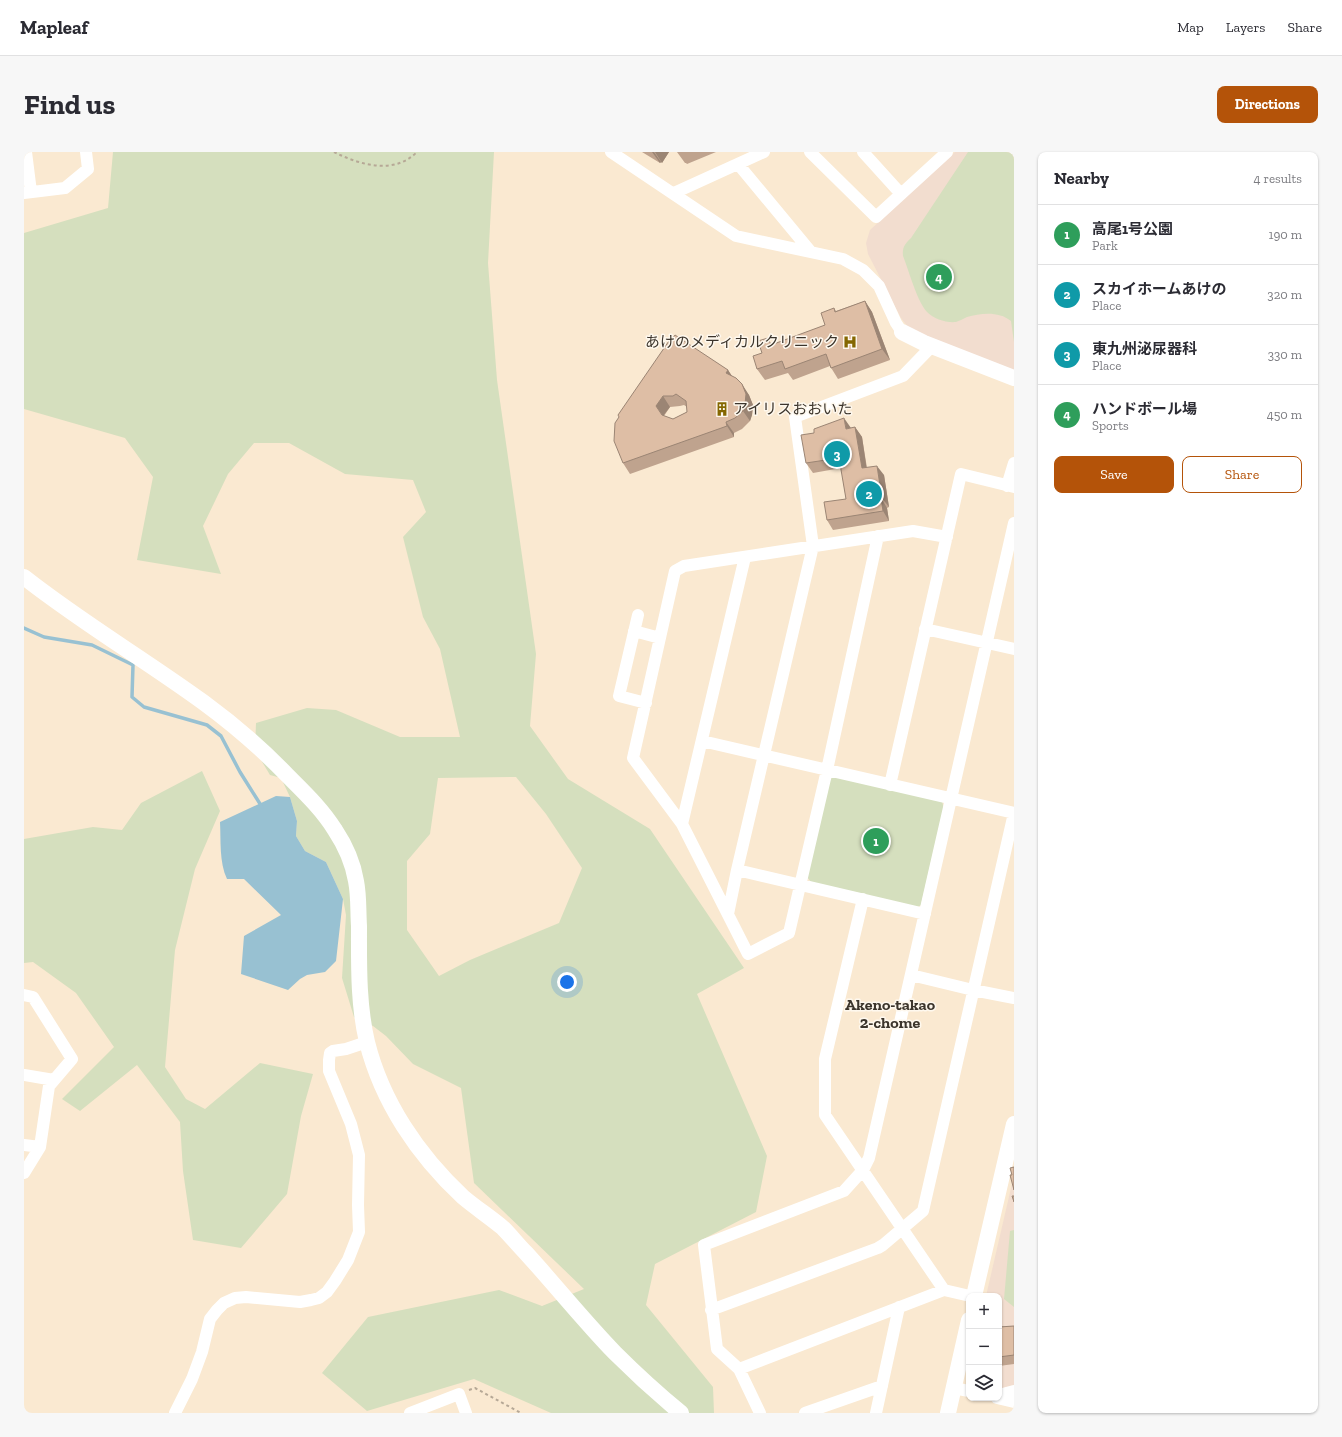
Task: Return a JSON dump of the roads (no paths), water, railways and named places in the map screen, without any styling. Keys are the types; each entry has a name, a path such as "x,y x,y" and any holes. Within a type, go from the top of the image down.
{"street":[{"path":"26,152 28,192 65,188 88,169 86,152"},
{"path":"611,152 736,236 843,259 862,270 879,286 896,324 902,332 932,346 1014,378"},
{"path":"674,193 764,152"},
{"path":"810,152 876,218 947,152"},
{"path":"863,152 901,194"},
{"path":"738,164 811,252"},
{"path":"728,914 813,546 795,417 903,376 932,346"},
{"path":"890,784 961,474 1011,486 1014,463"},
{"path":"760,1413 739,1369 717,1349 704,1245 844,1191 863,1170 869,1158 1014,523"},
{"path":"878,536 827,770 789,933 748,954 682,824 633,758 675,571 684,566 913,530 947,537"},
{"path":"682,824 745,557"},
{"path":"24,577 84,622 176,683 227,721 278,766 313,802 333,827 343,843 351,861 356,880 358,898 360,994 367,1042 384,1090 396,1114 413,1141 440,1174 466,1199 502,1228 614,1352 650,1387 681,1413"},
{"path":"638,615 619,696 646,703"},
{"path":"925,629 1014,649"},
{"path":"634,631 660,638"},
{"path":"702,741 1014,813 923,1211 903,1229 878,1248 711,1310"},
{"path":"737,870 925,914"},
{"path":"863,899 825,1059 825,1115 944,1290"},
{"path":"911,975 1014,998"},
{"path":"24,995 33,997 72,1059 49,1086 40,1147 24,1173"},
{"path":"175,1413 192,1379 202,1352 210,1319 224,1303 235,1298 246,1297 300,1302 319,1298 335,1281 348,1260 359,1232 358,1155 351,1124 329,1071 329,1060 330,1053 333,1051 346,1049 367,1042"},
{"path":"24,1075 54,1080"},
{"path":"975,1293 1014,1124"},
{"path":"24,1145 40,1147"},
{"path":"739,1369 944,1290 966,1295"},
{"path":"876,1413 899,1307"},
{"path":"948,1413 967,1329"},
{"path":"805,1413 882,1386"},
{"path":"954,1388 966,1390"},
{"path":"1002,1393 1014,1391"},
{"path":"410,1413 459,1394 466,1413"},
{"path":"1002,1399 1014,1402"}],"water":[{"path":"276,796 290,797 297,821 296,836 305,851 326,862 343,899 336,961 325,972 307,975 288,990 241,974 244,936 281,915 244,879 227,879 224,872 221,851 220,822"}],"waterway":[{"path":"24,628 44,637 92,645 133,665 132,697 144,707 207,725 221,736 240,772 262,807"}],"place":[{"name":"ハンドボール場","path":"939,277"},
{"name":"あけのメディカルクリニック","path":"850,342"},
{"name":"アイリスおおいた","path":"722,409"},
{"name":"東九州泌尿器科","path":"837,454"},
{"name":"スカイホームあけの","path":"869,494"},
{"name":"高尾1号公園","path":"876,841"}],"district":[{"name":"Akeno-takao 2-chome","path":"890,1013"}]}
